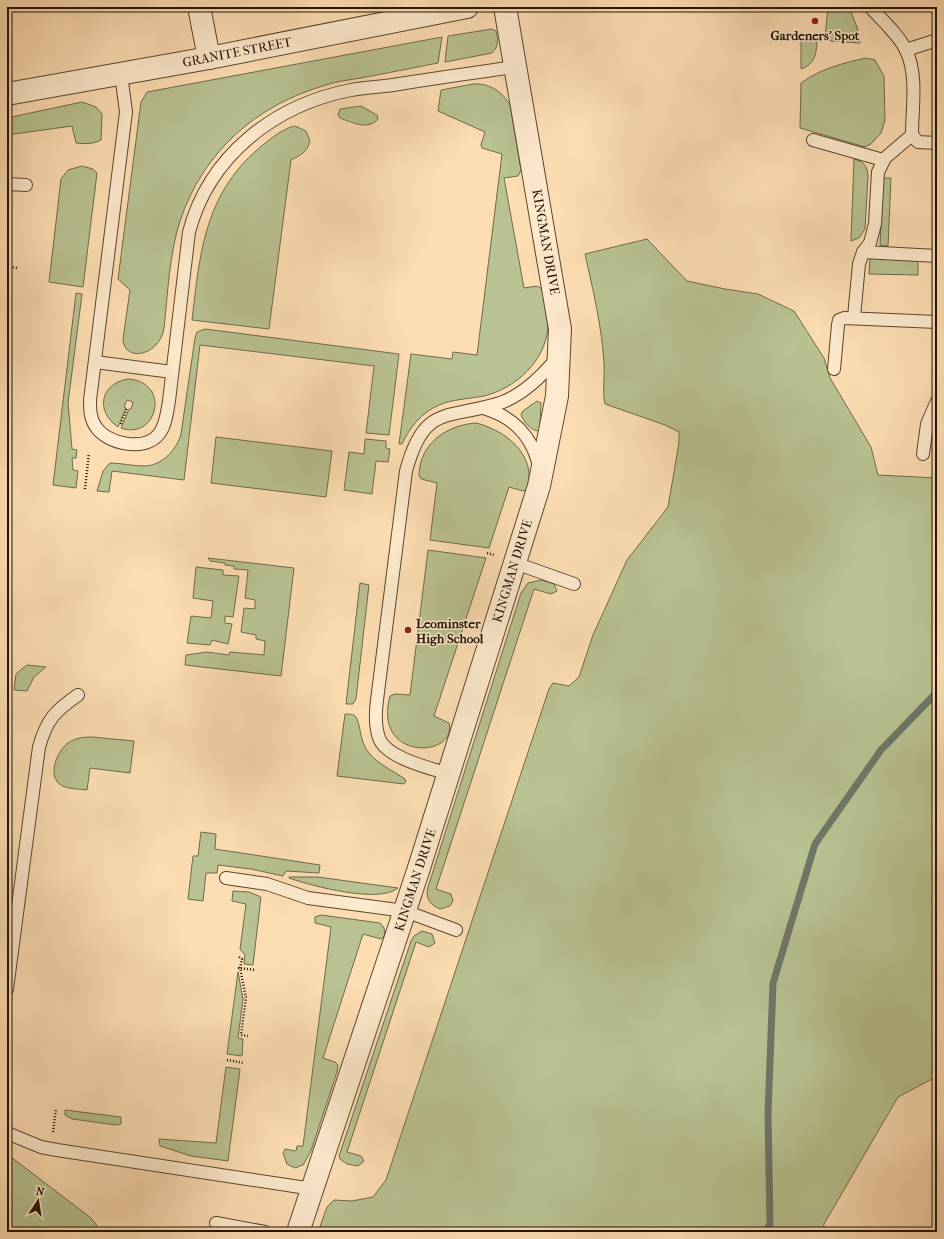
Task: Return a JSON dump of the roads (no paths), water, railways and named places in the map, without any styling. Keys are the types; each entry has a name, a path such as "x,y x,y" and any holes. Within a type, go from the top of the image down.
{"street":[{"path":"199,7 209,58"},
{"name":"GRANITE STREET","path":"7,94 209,58 467,7"},
{"name":"KINGMAN DRIVE","path":"298,1232 405,911 515,562 541,475 556,396 560,328 505,7"}],"lane":[{"path":"870,7 906,50 913,76 912,135 918,142 937,143"},
{"path":"906,50 937,40"},
{"path":"121,74 126,112 90,400 92,420 97,428 107,437 126,443 138,444 150,441 158,435 164,425 172,372 184,263 193,216 203,193 218,169 241,143 286,112 350,90 516,66"},
{"path":"854,317 856,277 863,252 873,235 875,224 878,172 883,160 912,135"},
{"path":"814,140 883,160"},
{"path":"7,184 26,185"},
{"path":"863,252 937,256"},
{"path":"834,369 839,320 854,317 937,322"},
{"path":"449,774 419,765 398,756 387,748 379,739 376,724 376,706 403,488 410,457 423,431 432,422 444,416 482,408 516,396 547,371 559,356"},
{"path":"95,362 172,372"},
{"path":"923,454 927,424 937,401"},
{"path":"482,408 504,416 518,427 533,447 541,475"},
{"path":"515,562 574,584"},
{"path":"7,989 39,747 43,732 52,715 78,695"},
{"path":"226,878 267,884 308,898 405,911 456,930"},
{"path":"7,1133 50,1149 313,1189"},
{"path":"216,1223 265,1232"}],"waterway":[{"path":"765,1232 770,1224 768,1114 773,983 815,844 881,750 937,692"}],"place":[{"name":"Gardeners' Spot","path":"815,21"},
{"name":"Leominster High School","path":"408,630"}]}
